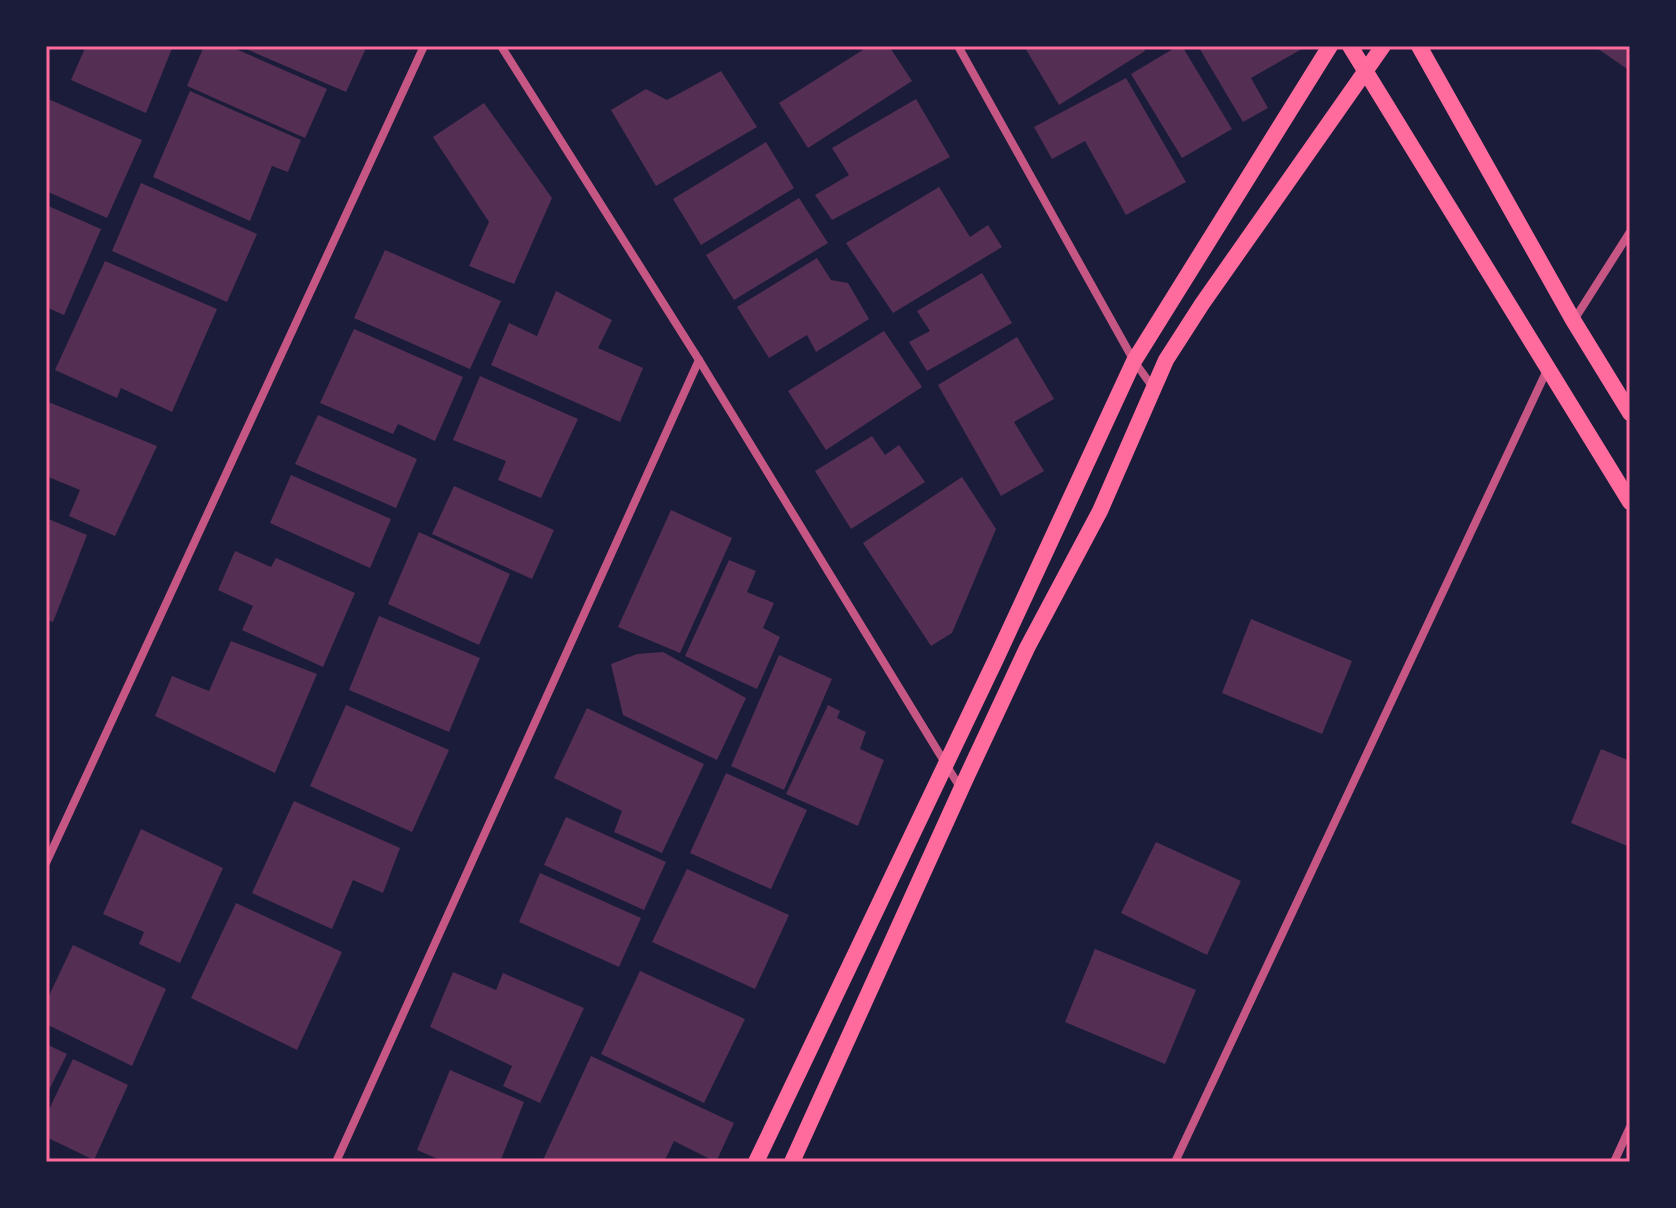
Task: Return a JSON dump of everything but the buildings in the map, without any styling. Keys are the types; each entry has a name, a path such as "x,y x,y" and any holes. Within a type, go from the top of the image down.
{"main road":[{"path":"756,1162 1134,361 1330,46"},
{"path":"1350,46 1630,502"},
{"path":"792,1162 961,789 1027,648 1100,511 1166,360 1383,46"},
{"path":"1419,46 1573,320 1630,413"}],"street":[{"path":"46,863 424,46"},
{"path":"501,46 699,360 961,789"},
{"path":"958,46 1134,361 1154,389"},
{"path":"1573,320 1630,232"},
{"path":"336,1162 699,360"},
{"path":"1175,1162 1548,367"},
{"path":"1614,1162 1630,1127"}]}
